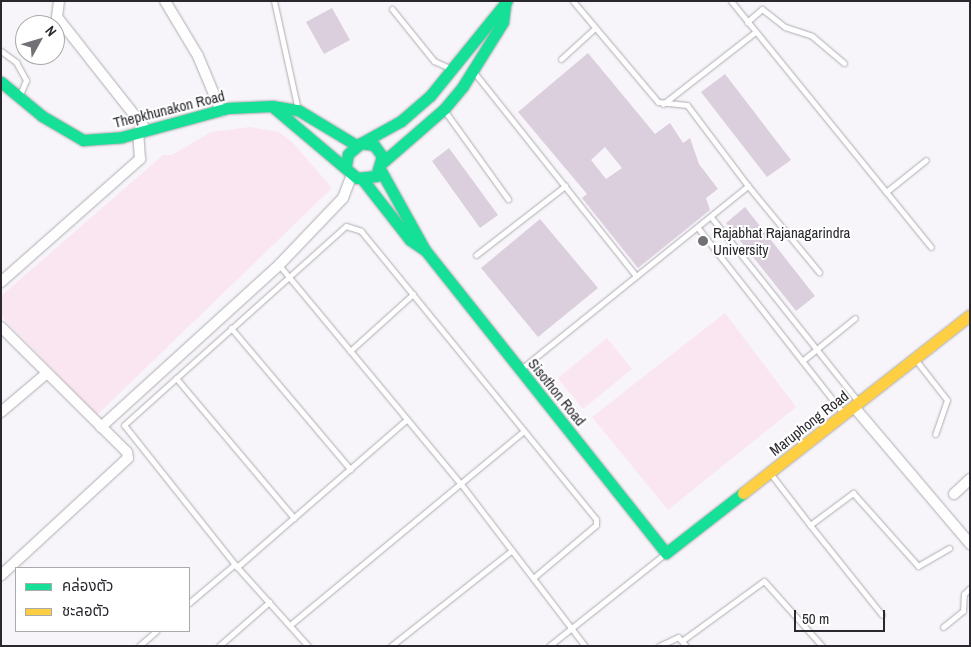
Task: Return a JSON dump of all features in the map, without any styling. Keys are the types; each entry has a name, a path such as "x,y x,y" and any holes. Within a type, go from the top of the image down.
{"main road":[{"path":"349,170 348,154 358,144 412,113 456,69 492,16 506,3"},
{"path":"272,106 363,180 382,167 444,109 473,70 503,22 506,3"},
{"name":"Thepkhunakon Road","path":"1,82 19,97 83,140 142,132 221,111 272,106 298,110 358,144"},
{"path":"358,144 379,150 382,167"},
{"name":"Sisothon Road","path":"382,167 425,250 666,553"},
{"name":"Sisothon Road","path":"363,180 410,240 425,250"},
{"name":"Maruphong Road","path":"666,553 970,315"}],"street":[{"path":"1,282 140,159 142,132 57,18 59,1"},
{"path":"165,1 198,56 221,111"},
{"path":"101,427 279,265 343,198 349,170"},
{"path":"1,327 101,427 128,458 1,575"},
{"path":"1,412 47,373"},
{"path":"856,404 970,544"},
{"path":"954,494 970,479"}],"lane":[{"path":"274,1 298,110"},
{"path":"573,1 662,105 688,105 748,186 819,272"},
{"path":"731,1 932,247"},
{"path":"392,9 434,61 456,69"},
{"path":"747,22 762,9 785,27 812,36 844,63"},
{"path":"561,58 595,28"},
{"path":"662,105 755,32"},
{"path":"1,51 16,62 26,80 19,97"},
{"path":"473,70 636,276"},
{"path":"444,109 508,198"},
{"path":"886,192 926,160"},
{"path":"476,255 565,186"},
{"path":"520,369 711,218 748,186"},
{"path":"711,218 817,349 856,404"},
{"path":"308,646 236,565 124,425 288,276 350,226 361,231 596,520 596,525 533,578"},
{"path":"698,228 844,414"},
{"path":"279,265 461,484 585,646"},
{"path":"350,350 412,294"},
{"path":"802,360 855,318"},
{"path":"231,328 350,468"},
{"path":"914,359 947,400 935,434"},
{"path":"176,378 294,518"},
{"path":"190,602 294,518 407,419"},
{"path":"290,625 524,431"},
{"path":"770,473 882,615"},
{"path":"810,525 853,493 918,566 949,548"},
{"path":"391,646 512,550"},
{"path":"549,646 666,553"},
{"path":"659,646 672,638 683,640 764,581 822,646"},
{"path":"943,627 963,611 964,594 970,588"},
{"path":"219,646 269,602"},
{"path":"138,646 155,632"},
{"path":"683,640 686,646"}],"shaded area":[{"path":"250,127 279,132 292,142 332,188 97,415 1,316 1,296 163,155 172,155 211,132"},
{"path":"725,313 796,407 668,510 592,417"},
{"path":"607,338 632,369 583,409 558,378"}],"building":[{"path":"332,8 350,40 324,54 306,22"},
{"path":"588,53 655,134 670,123 683,143 690,138 699,164 718,189 706,198 710,210 638,268 582,198 587,194 518,112","holes":["605,147 622,168 606,179 591,160"]},
{"path":"725,74 791,160 767,177 701,92"},
{"path":"449,148 498,215 480,228 432,161"},
{"path":"745,207 815,296 796,311 726,223"},
{"path":"540,219 598,288 538,337 481,268"}],"traffic: fast":[{"path":"361,143 401,121 430,96 507,1"},
{"path":"383,162 444,109 463,86 503,22 505,5"},
{"path":"1,82 42,116 83,140 122,137 228,108 272,106 298,110 356,145"},
{"path":"273,107 357,178 376,176 382,156 374,145 361,143 348,154 346,165"},
{"path":"381,171 425,250 666,553 743,493"},
{"path":"363,180 410,240 425,250"}],"traffic: slow":[{"path":"743,493 970,315"}],"place":[{"name":"Rajabhat Rajanagarindra University","path":"703,241"}]}
